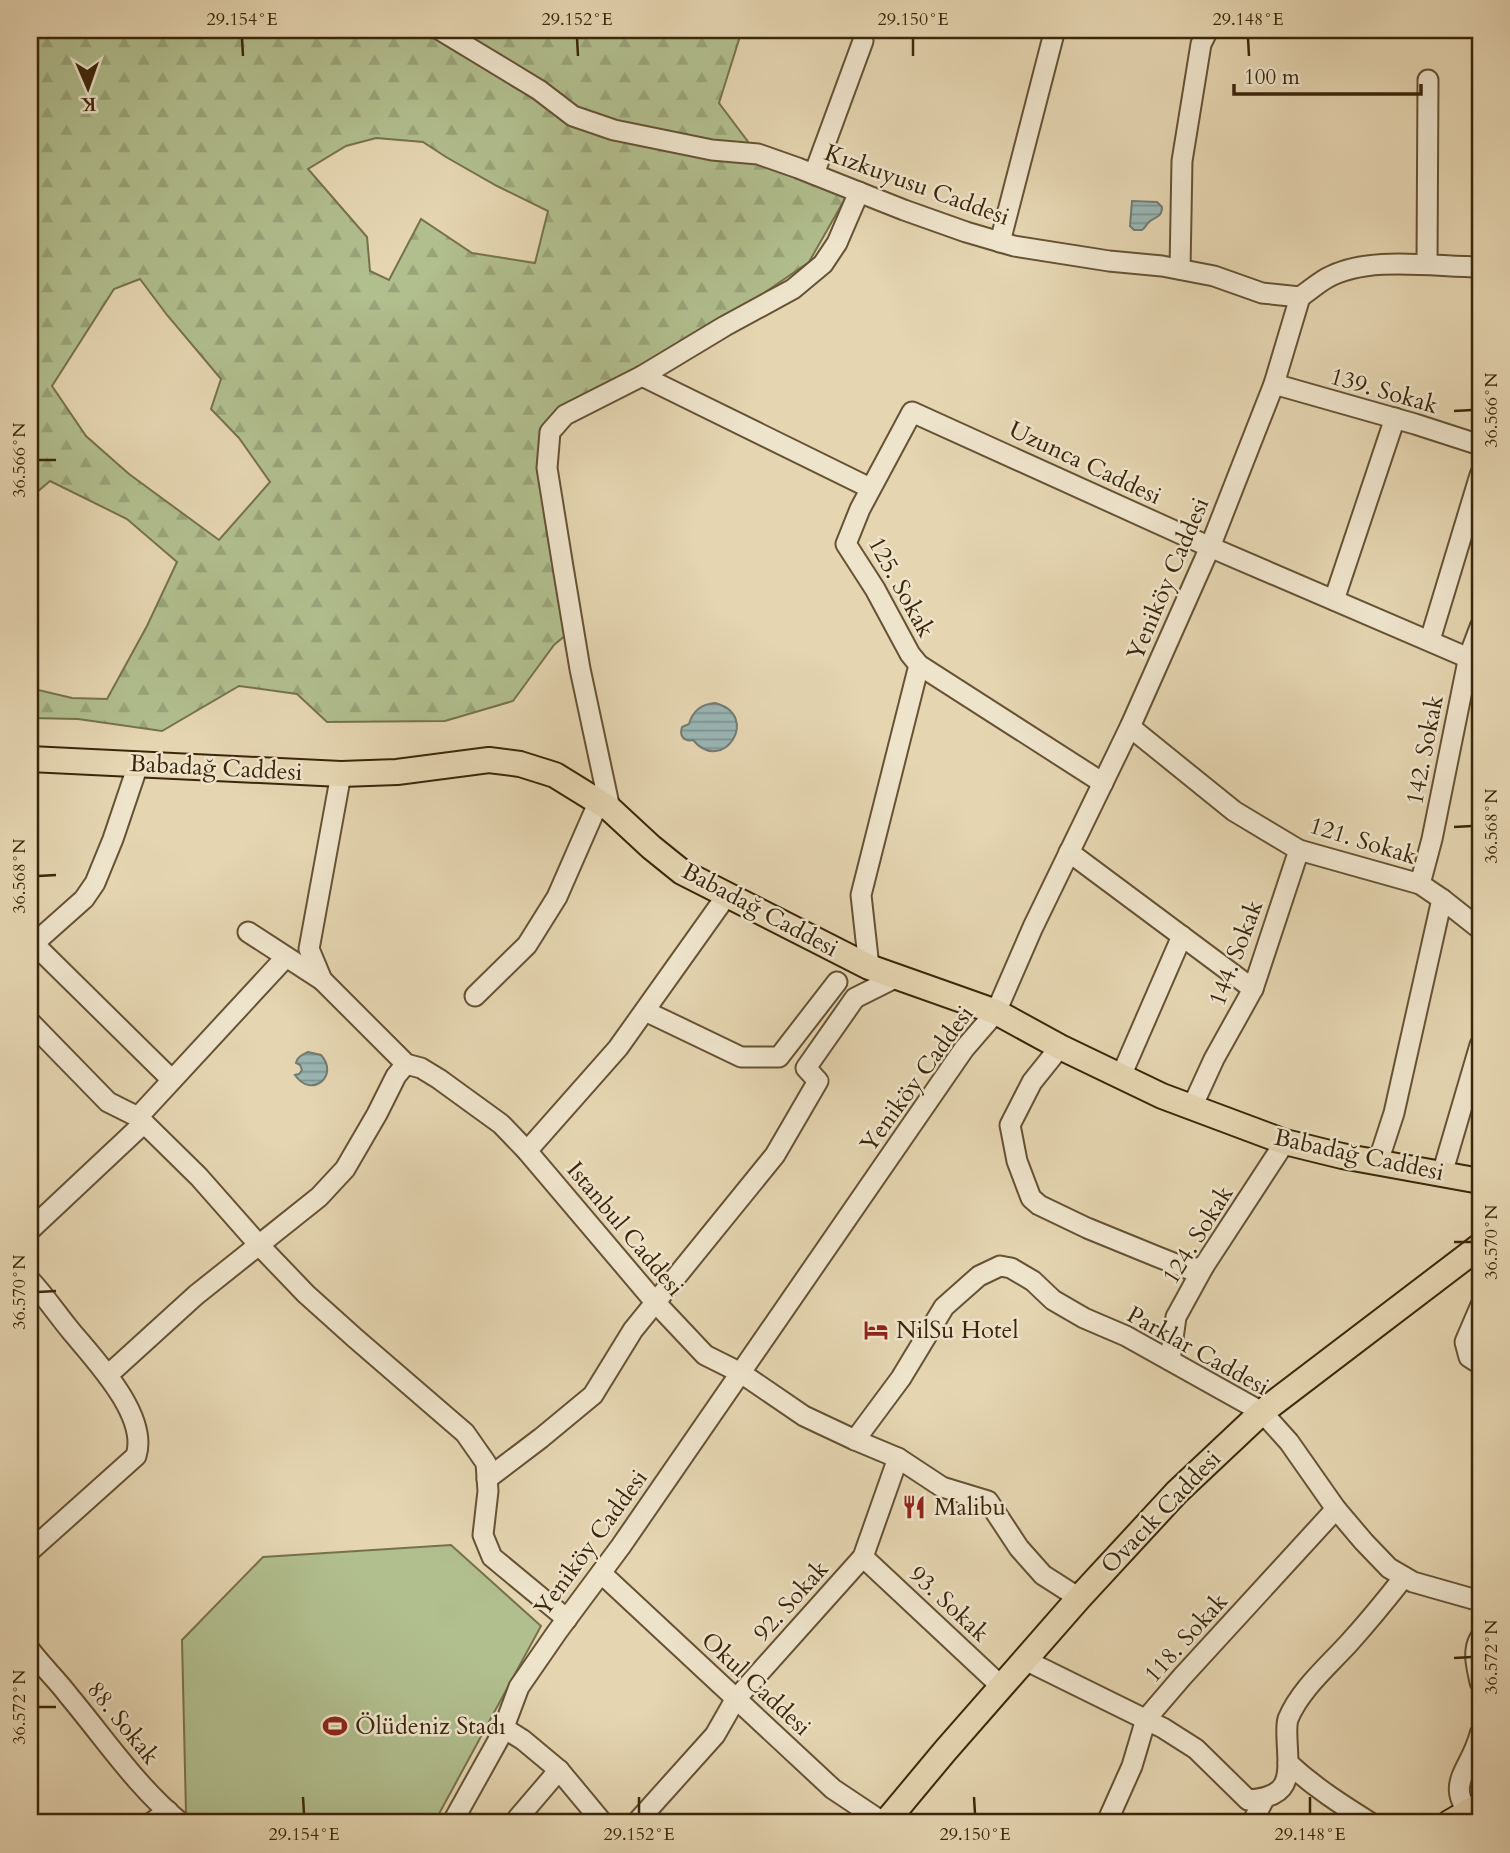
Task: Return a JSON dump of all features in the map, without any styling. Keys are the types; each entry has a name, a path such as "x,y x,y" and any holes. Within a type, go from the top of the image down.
{"main road":[{"name":"Babadağ Caddesi","path":"30,760 341,774 397,772 489,760 520,764 555,775 605,805 682,872 869,967 996,1012 1060,1047 1162,1096 1285,1142 1480,1181"},
{"name":"Ovacık Caddesi","path":"884,1823 1079,1598 1177,1492 1262,1412 1480,1246"}],"street":[{"name":"Kızkuyusu Caddesi","path":"440,30 539,90 573,116 614,130 712,150 758,154 957,229 1014,246 1180,269 1214,276 1262,293 1300,298"},
{"path":"1180,269 1182,161 1201,44 1208,30"},
{"path":"1000,242 1053,37"},
{"path":"814,174 863,41"},
{"path":"1427,264 1428,80"},
{"path":"475,996 527,945 557,897 605,805 547,468 550,432 565,415 642,376 793,289 823,264 837,243 859,192"},
{"path":"1300,298 1328,278 1361,267 1427,264 1480,267"},
{"name":"Yeniköy Caddesi","path":"452,1823 504,1728 519,1687 741,1373 964,1049 996,1012 1033,927 1130,727 1210,547 1274,384 1300,298"},
{"path":"642,376 870,488"},
{"name":"139. Sokak","path":"1274,384 1480,445"},
{"name":"125. Sokak","path":"912,412 870,488 846,544 919,665 1103,783"},
{"name":"Uzunca Caddesi","path":"912,412 1210,547 1474,660"},
{"path":"1334,600 1395,418"},
{"path":"1430,640 1480,475"},
{"name":"142. Sokak","path":"1420,884 1480,627"},
{"path":"869,967 861,895 919,665"},
{"name":"121. Sokak","path":"1130,727 1234,811 1299,850 1420,884 1480,929"},
{"path":"138,765 95,883 84,899 32,946 172,1080"},
{"name":"Istanbul Caddesi","path":"341,774 309,949 322,980 406,1064 421,1068 501,1124 655,1302 705,1354 741,1373 804,1416 898,1458 942,1487 988,1501 1019,1548 1042,1575 1079,1598"},
{"name":"144. Sokak","path":"1192,1107 1214,1059 1253,989 1299,850"},
{"path":"1069,852 1253,989"},
{"path":"527,1151 618,1048 727,895"},
{"path":"1378,1162 1395,1113 1442,899"},
{"path":"248,932 322,980"},
{"path":"1121,1076 1182,936"},
{"path":"30,1230 141,1120 172,1080 286,957"},
{"path":"487,1479 593,1395 633,1330 775,1155 818,1081 806,1068 855,998 897,976"},
{"path":"645,1011 741,1057 779,1056 837,982"},
{"path":"30,1022 108,1102 141,1120 199,1177 258,1245 306,1294 465,1433 486,1463 488,1491 483,1535 492,1556 567,1619"},
{"path":"1442,1174 1480,1045"},
{"path":"1060,1047 1032,1082 1010,1125 1017,1161 1031,1198 1039,1205 1087,1228 1191,1270 1204,1266"},
{"path":"108,1375 196,1295 319,1197 345,1168 396,1076 406,1064"},
{"name":"124. Sokak","path":"1170,1360 1176,1317 1204,1266 1285,1142"},
{"name":"Parklar Caddesi","path":"855,1440 901,1378 944,1307 979,1276 1000,1266 1011,1268 1033,1281 1053,1300 1084,1318 1126,1336 1262,1412 1289,1442 1336,1509 1389,1568 1413,1582 1480,1601"},
{"path":"30,1280 108,1375 128,1406 140,1446 136,1456 30,1551"},
{"path":"1480,1307 1465,1342 1469,1357 1480,1364"},
{"name":"92. Sokak","path":"636,1823 715,1735 735,1700 863,1557 898,1458"},
{"name":"118. Sokak","path":"1107,1822 1132,1766 1146,1719 1336,1509"},
{"name":"93. Sokak","path":"863,1557 1002,1687"},
{"name":"Okul Caddesi","path":"601,1573 833,1789 884,1823"},
{"path":"1025,1660 1146,1719 1196,1749 1248,1800 1264,1799 1277,1794 1287,1781 1287,1722 1299,1698 1369,1621 1404,1577"},
{"path":"1480,1638 1476,1645 1480,1682"},
{"name":"88. Sokak","path":"31,1655 69,1695 112,1751 174,1817"},
{"path":"504,1728 559,1770 603,1823"},
{"path":"1469,1816 1458,1794 1463,1773 1480,1734"},
{"path":"1288,1763 1334,1800 1371,1823"},
{"path":"516,1823 559,1770"},
{"path":"1252,1823 1264,1799"},
{"path":"151,1823 174,1817"}],"green space":[{"path":"30,30 742,30 719,103 764,163 846,197 809,262 550,432 573,629 554,645 513,701 445,721 327,722 297,694 239,686 162,731 78,719 30,718 30,688 72,698 107,699 147,626 177,562 127,519 50,481 30,498","holes":["376,138 423,142 497,186 548,211 535,263 472,253 421,219 389,280 370,271 367,237 308,169 346,146","140,279 221,379 211,409 239,438 270,482 219,540 129,474 86,436 52,386 114,289"]},
{"name":"Ölüdeniz Stadı","path":"451,1545 541,1626 434,1823 202,1823 186,1813 182,1640 263,1557"}],"water":[{"path":"1132,201 1157,202 1162,207 1161,214 1142,230 1134,230 1130,226"},
{"path":"715,703 729,710 736,719 737,729 733,740 716,751 704,749 693,740 685,739 681,733 682,727 689,724 699,709"},
{"path":"308,1052 321,1055 326,1063 325,1077 315,1085 301,1082 295,1075 302,1070 296,1063 297,1059"}],"place":[{"name":"NilSu Hotel","path":"876,1330"},
{"name":"Malibu","path":"914,1507"},
{"name":"Ölüdeniz Stadı","path":"335,1726"}]}
